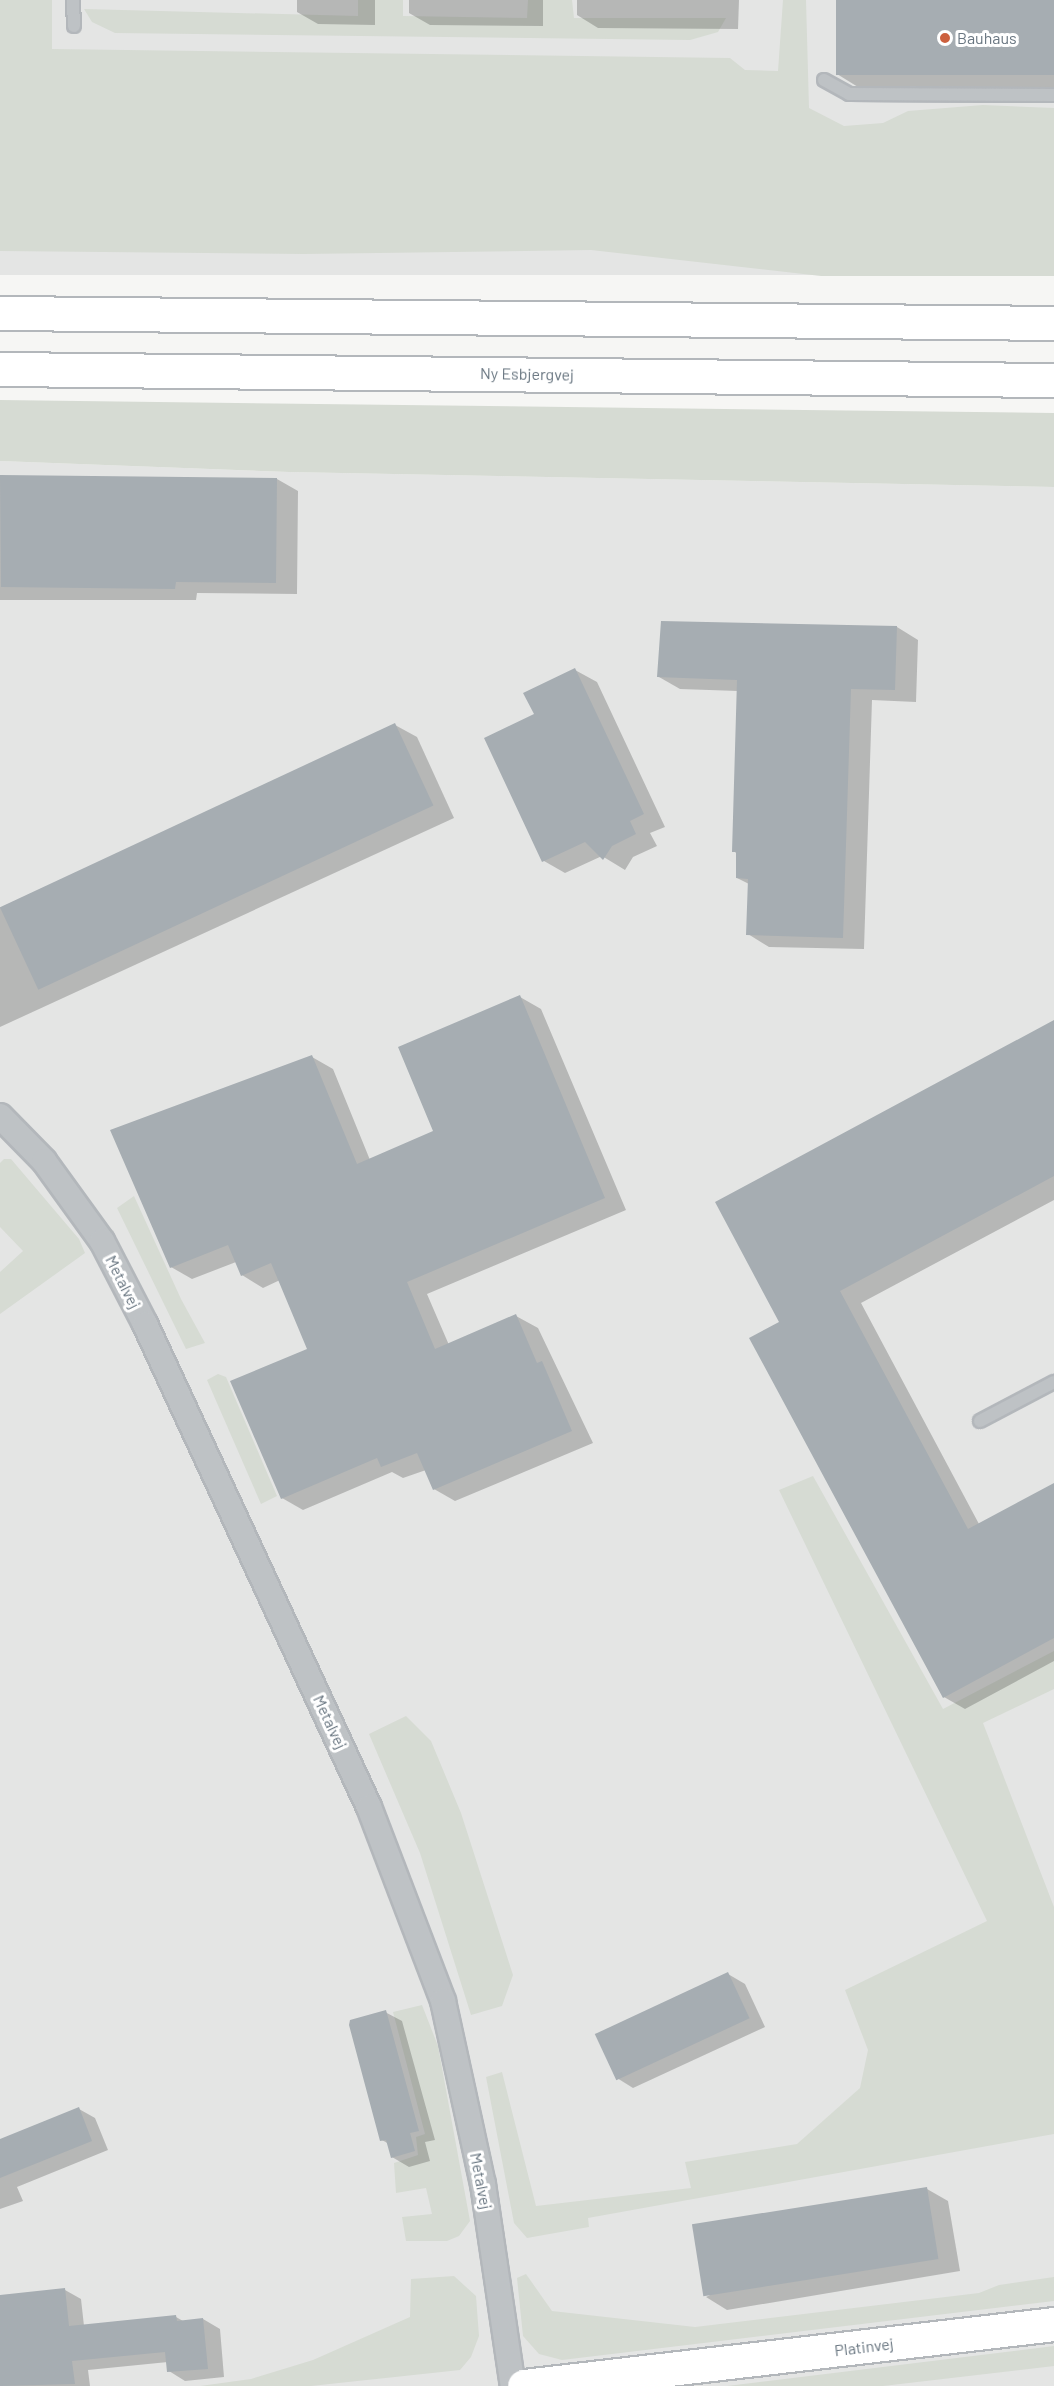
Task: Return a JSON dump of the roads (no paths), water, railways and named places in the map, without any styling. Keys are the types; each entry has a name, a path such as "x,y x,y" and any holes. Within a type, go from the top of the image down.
{"street":[{"path":"0,313 1054,323"},
{"name":"Ny Esbjergvej","path":"0,369 1054,380"},
{"name":"Metalvej","path":"0,1116 44,1161 102,1241 145,1324 369,1807 443,2001 483,2184 513,2386"},
{"name":"Platinvej","path":"524,2386 676,2378 1054,2324"}],"lane":[{"path":"73,0 74,26"},
{"path":"824,81 849,94 1054,95"},
{"path":"980,1421 1054,1382"}],"place":[{"name":"Bauhaus","path":"945,38"}]}
